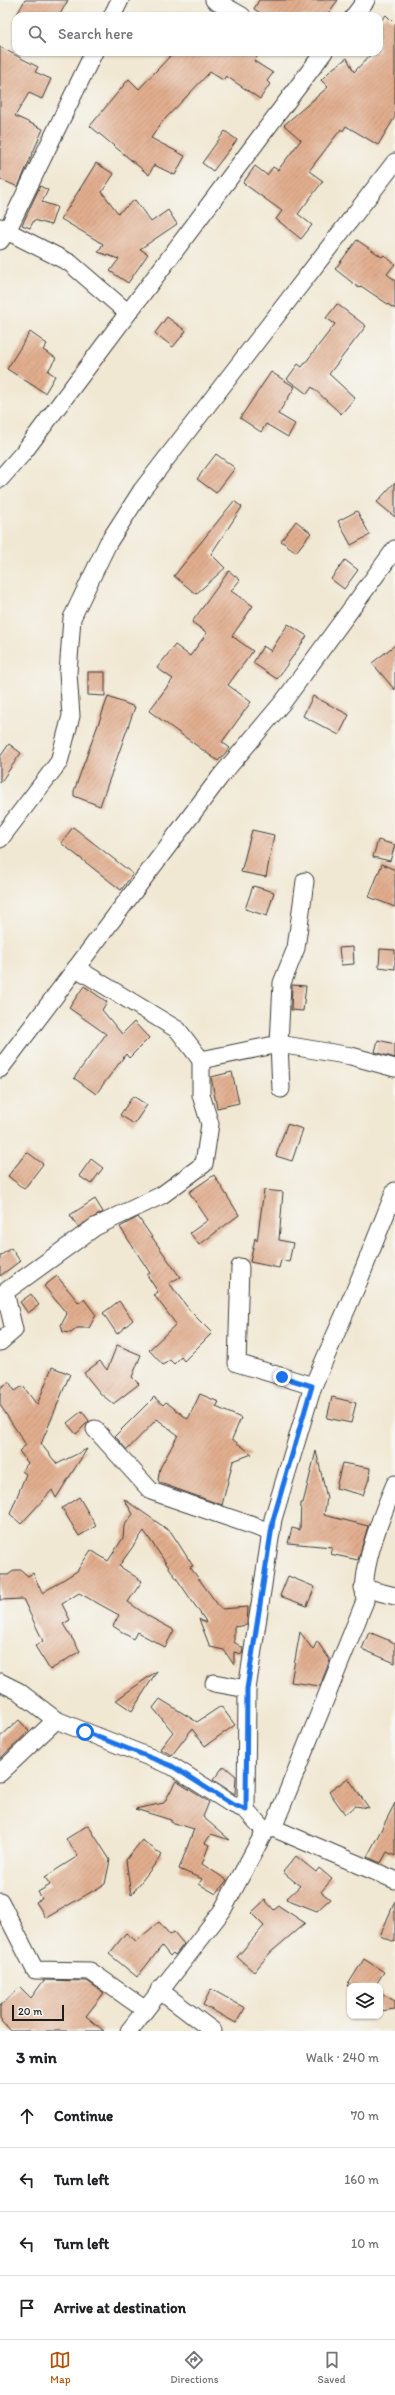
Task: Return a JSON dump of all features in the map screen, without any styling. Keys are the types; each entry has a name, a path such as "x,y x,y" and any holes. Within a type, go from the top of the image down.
{"street":[{"path":"114,12 120,0"},
{"path":"214,0 235,12"},
{"path":"357,12 366,0"},
{"path":"92,56 2,233 70,263 128,313"},
{"path":"0,479 23,453 128,313 314,56"},
{"path":"0,839 59,762 70,716 68,673 72,618 108,543 142,490 395,162"},
{"path":"0,1069 220,776 283,702 395,550"},
{"path":"281,1089 279,1044 282,983 296,948 305,881"},
{"path":"0,1342 14,1330 5,1292 95,1227 162,1195 204,1164 210,1124 201,1095 201,1060 178,1030 76,968"},
{"path":"201,1060 279,1044 351,1056 395,1068"},
{"path":"246,1810 247,1689 273,1520 312,1386 358,1283 395,1190"},
{"path":"240,1266 237,1363 312,1386"},
{"path":"95,1430 151,1492 271,1532"},
{"path":"128,2031 222,1911 269,1830 365,1601 363,1588 380,1520 395,1484"},
{"path":"363,1588 395,1596"},
{"path":"0,1682 18,1691 56,1720 172,1766 230,1803 246,1810 269,1830 395,1880"},
{"path":"214,1683 247,1689"},
{"path":"0,1773 56,1720"},
{"path":"0,1901 35,1970 90,1971 144,2009"},
{"path":"159,1990 213,2031"}],"building":[{"path":"25,0 68,0 61,12 18,12"},
{"path":"259,0 338,0 329,12 259,12 254,9"},
{"path":"386,15 395,24 395,117 378,145 346,126 343,131 341,129 309,171 323,181 298,214 312,225 301,239 276,219 282,211 243,183 255,166 267,175 273,167 278,170 301,140 284,125 328,87 321,80 332,69 347,58 354,72 369,56 383,56 383,18"},
{"path":"0,47 12,53 12,56 17,56 38,67 35,72 51,79 42,99 29,93 15,116 43,129 18,187 0,179"},
{"path":"170,56 257,56 254,61 273,73 267,81 270,84 260,99 226,76 223,80 210,72 162,122 151,138 185,156 175,175 154,165 149,175 90,126 129,79 139,89"},
{"path":"225,131 237,140 213,171 202,163"},
{"path":"96,163 114,174 102,192 118,213 135,200 151,222 168,210 177,224 140,249 148,254 128,283 110,271 119,259 98,252 103,244 61,219"},
{"path":"40,186 48,190 42,202 57,207 51,225 34,220 30,228 22,225"},
{"path":"357,240 382,257 384,255 395,264 387,274 395,280 395,309 361,286 359,288 335,269"},
{"path":"337,304 366,326 329,374 355,398 341,414 312,387 307,394 287,379 298,364 302,367 335,324 326,318"},
{"path":"167,317 186,331 173,347 155,333"},
{"path":"30,332 47,344 43,350 56,358 48,371 55,376 45,393 7,369"},
{"path":"271,372 295,387 278,414 295,424 288,437 266,424 261,432 240,418"},
{"path":"216,454 235,468 216,493 197,479"},
{"path":"395,482 395,517 377,502"},
{"path":"234,501 242,507 211,554 225,568 196,594 174,576"},
{"path":"357,511 370,535 351,545 338,521"},
{"path":"296,521 311,533 296,552 281,541"},
{"path":"345,560 358,570 344,589 331,579"},
{"path":"229,571 240,580 231,591 253,606 232,636 253,651 228,685 251,702 222,742 230,748 218,761 149,711 173,679 157,668 175,645 190,656 207,633 192,622"},
{"path":"288,624 307,636 277,679 253,663 263,646 271,651"},
{"path":"395,645 395,690 372,663"},
{"path":"88,672 105,672 105,696 88,695"},
{"path":"313,696 349,715 339,735 303,716"},
{"path":"108,697 135,707 100,806 74,796 74,791"},
{"path":"9,744 21,753 0,783 0,757"},
{"path":"73,827 133,874 121,890 61,843"},
{"path":"252,830 274,835 266,877 241,872"},
{"path":"378,840 395,845 390,861 373,857"},
{"path":"382,864 395,870 395,907 369,897"},
{"path":"253,886 274,892 267,916 245,909"},
{"path":"353,947 354,964 341,965 339,948"},
{"path":"380,949 395,950 395,969 379,967"},
{"path":"292,985 306,986 303,1011 291,1010"},
{"path":"84,986 107,1002 102,1010 122,1034 134,1022 149,1038 129,1058 126,1054 96,1094 74,1078 106,1034 69,1008"},
{"path":"378,1040 395,1044 395,1058 375,1052"},
{"path":"232,1072 239,1103 217,1108 211,1077"},
{"path":"133,1096 147,1105 134,1124 120,1115"},
{"path":"287,1124 303,1129 292,1161 276,1156"},
{"path":"27,1152 43,1164 24,1189 8,1176"},
{"path":"91,1159 103,1168 91,1184 79,1176"},
{"path":"214,1175 239,1215 199,1245 190,1233 208,1220 189,1192"},
{"path":"264,1190 283,1192 279,1240 293,1243 289,1262 281,1260 279,1268 250,1262 255,1238 257,1241"},
{"path":"95,1199 103,1212 78,1227 70,1215"},
{"path":"138,1217 180,1277 169,1283 191,1312 212,1333 184,1361 181,1357 174,1364 170,1360 163,1365 149,1350 176,1324 154,1295 158,1292 147,1275 150,1273 120,1227"},
{"path":"11,1248 20,1261 0,1276 0,1256"},
{"path":"57,1276 79,1303 84,1299 96,1315 89,1328 77,1328 71,1333 63,1332 61,1325 67,1314 44,1286"},
{"path":"31,1294 39,1305 28,1313 20,1302"},
{"path":"119,1301 133,1320 117,1334 103,1313"},
{"path":"117,1345 141,1355 132,1377 139,1384 113,1404 100,1393 84,1373 100,1361 107,1370"},
{"path":"52,1367 70,1374 41,1444 57,1464 87,1449 56,1498 52,1490 21,1524 10,1514 26,1474 22,1471 28,1463 19,1451 26,1445 0,1405 0,1388 9,1382 15,1391 23,1386 37,1405"},
{"path":"200,1394 219,1402 216,1407 241,1418 232,1439 252,1454 233,1461 222,1505 160,1483 158,1480 160,1468 178,1435 157,1419 127,1450 115,1436 154,1397 163,1405 166,1402 188,1419"},
{"path":"332,1397 356,1403 351,1423 327,1418"},
{"path":"82,1411 89,1421 76,1434 67,1423"},
{"path":"316,1451 327,1498 324,1515 368,1526 358,1560 330,1554 332,1547 288,1543 292,1528 300,1530 301,1503 303,1503"},
{"path":"342,1463 370,1468 369,1479 363,1495 336,1488"},
{"path":"79,1497 96,1526 79,1536 62,1508"},
{"path":"124,1499 171,1532 193,1566 190,1567 221,1609 248,1607 247,1625 234,1627 234,1642 243,1648 242,1654 234,1652 234,1665 224,1650 210,1647 199,1619 206,1623 205,1620 144,1531 119,1566 142,1581 128,1602 148,1616 174,1630 165,1647 137,1632 133,1639 113,1626 119,1615 79,1593 62,1604 70,1620 63,1624 80,1651 50,1670 35,1646 43,1641 23,1599 0,1600 0,1575 8,1575 15,1570 21,1570 28,1576 33,1573 42,1593 77,1571 91,1550 108,1561 123,1538 124,1526 133,1514"},
{"path":"288,1576 315,1587 307,1606 280,1596"},
{"path":"300,1632 313,1650 317,1641 330,1660 320,1686 291,1682"},
{"path":"369,1632 395,1643 395,1663 362,1649"},
{"path":"157,1671 132,1711 116,1700"},
{"path":"160,1699 197,1722 221,1706 235,1725 205,1746 192,1729 172,1755 160,1749 173,1732 153,1708"},
{"path":"19,1720 29,1731 0,1759 0,1737"},
{"path":"224,1766 236,1776 235,1794 213,1780"},
{"path":"348,1778 369,1808 355,1806 345,1814 329,1792"},
{"path":"176,1781 209,1802 203,1817 230,1840 211,1834 205,1843 209,1845 202,1864 227,1880 216,1894 199,1884 202,1879 179,1869 194,1829 135,1809 164,1803"},
{"path":"395,1803 395,1856 387,1852 381,1863 367,1857"},
{"path":"88,1825 110,1860 105,1884 46,1918 36,1902 42,1899 38,1892 50,1885 45,1877 78,1856 66,1839"},
{"path":"142,1840 162,1855 131,1895 126,1860"},
{"path":"296,1856 316,1872 319,1868 332,1879 321,1892 330,1899 317,1911 286,1899 300,1886 283,1872"},
{"path":"265,1900 274,1910 279,1906 305,1923 270,1953 254,1972 237,1957 264,1926 251,1913"},
{"path":"395,1901 395,1942 380,1936"},
{"path":"159,1922 170,1935 174,1932 184,1944 175,1955 173,1953 170,1956 162,1946 137,1977 109,1954 126,1933 136,1941"},
{"path":"364,1959 384,1972 377,1983 349,1983"},
{"path":"44,1980 87,1981 104,1993 86,2016 104,2031 11,2031 0,2019 0,2006 20,1987 31,1998"},
{"path":"211,1989 245,2008 236,2023 203,2005"},
{"path":"383,1995 395,2001 395,2009 383,2011"}],"route":[{"path":"85,1732 172,1766 230,1803 246,1810 247,1689 271,1532 273,1520 312,1386 282,1377"}]}
